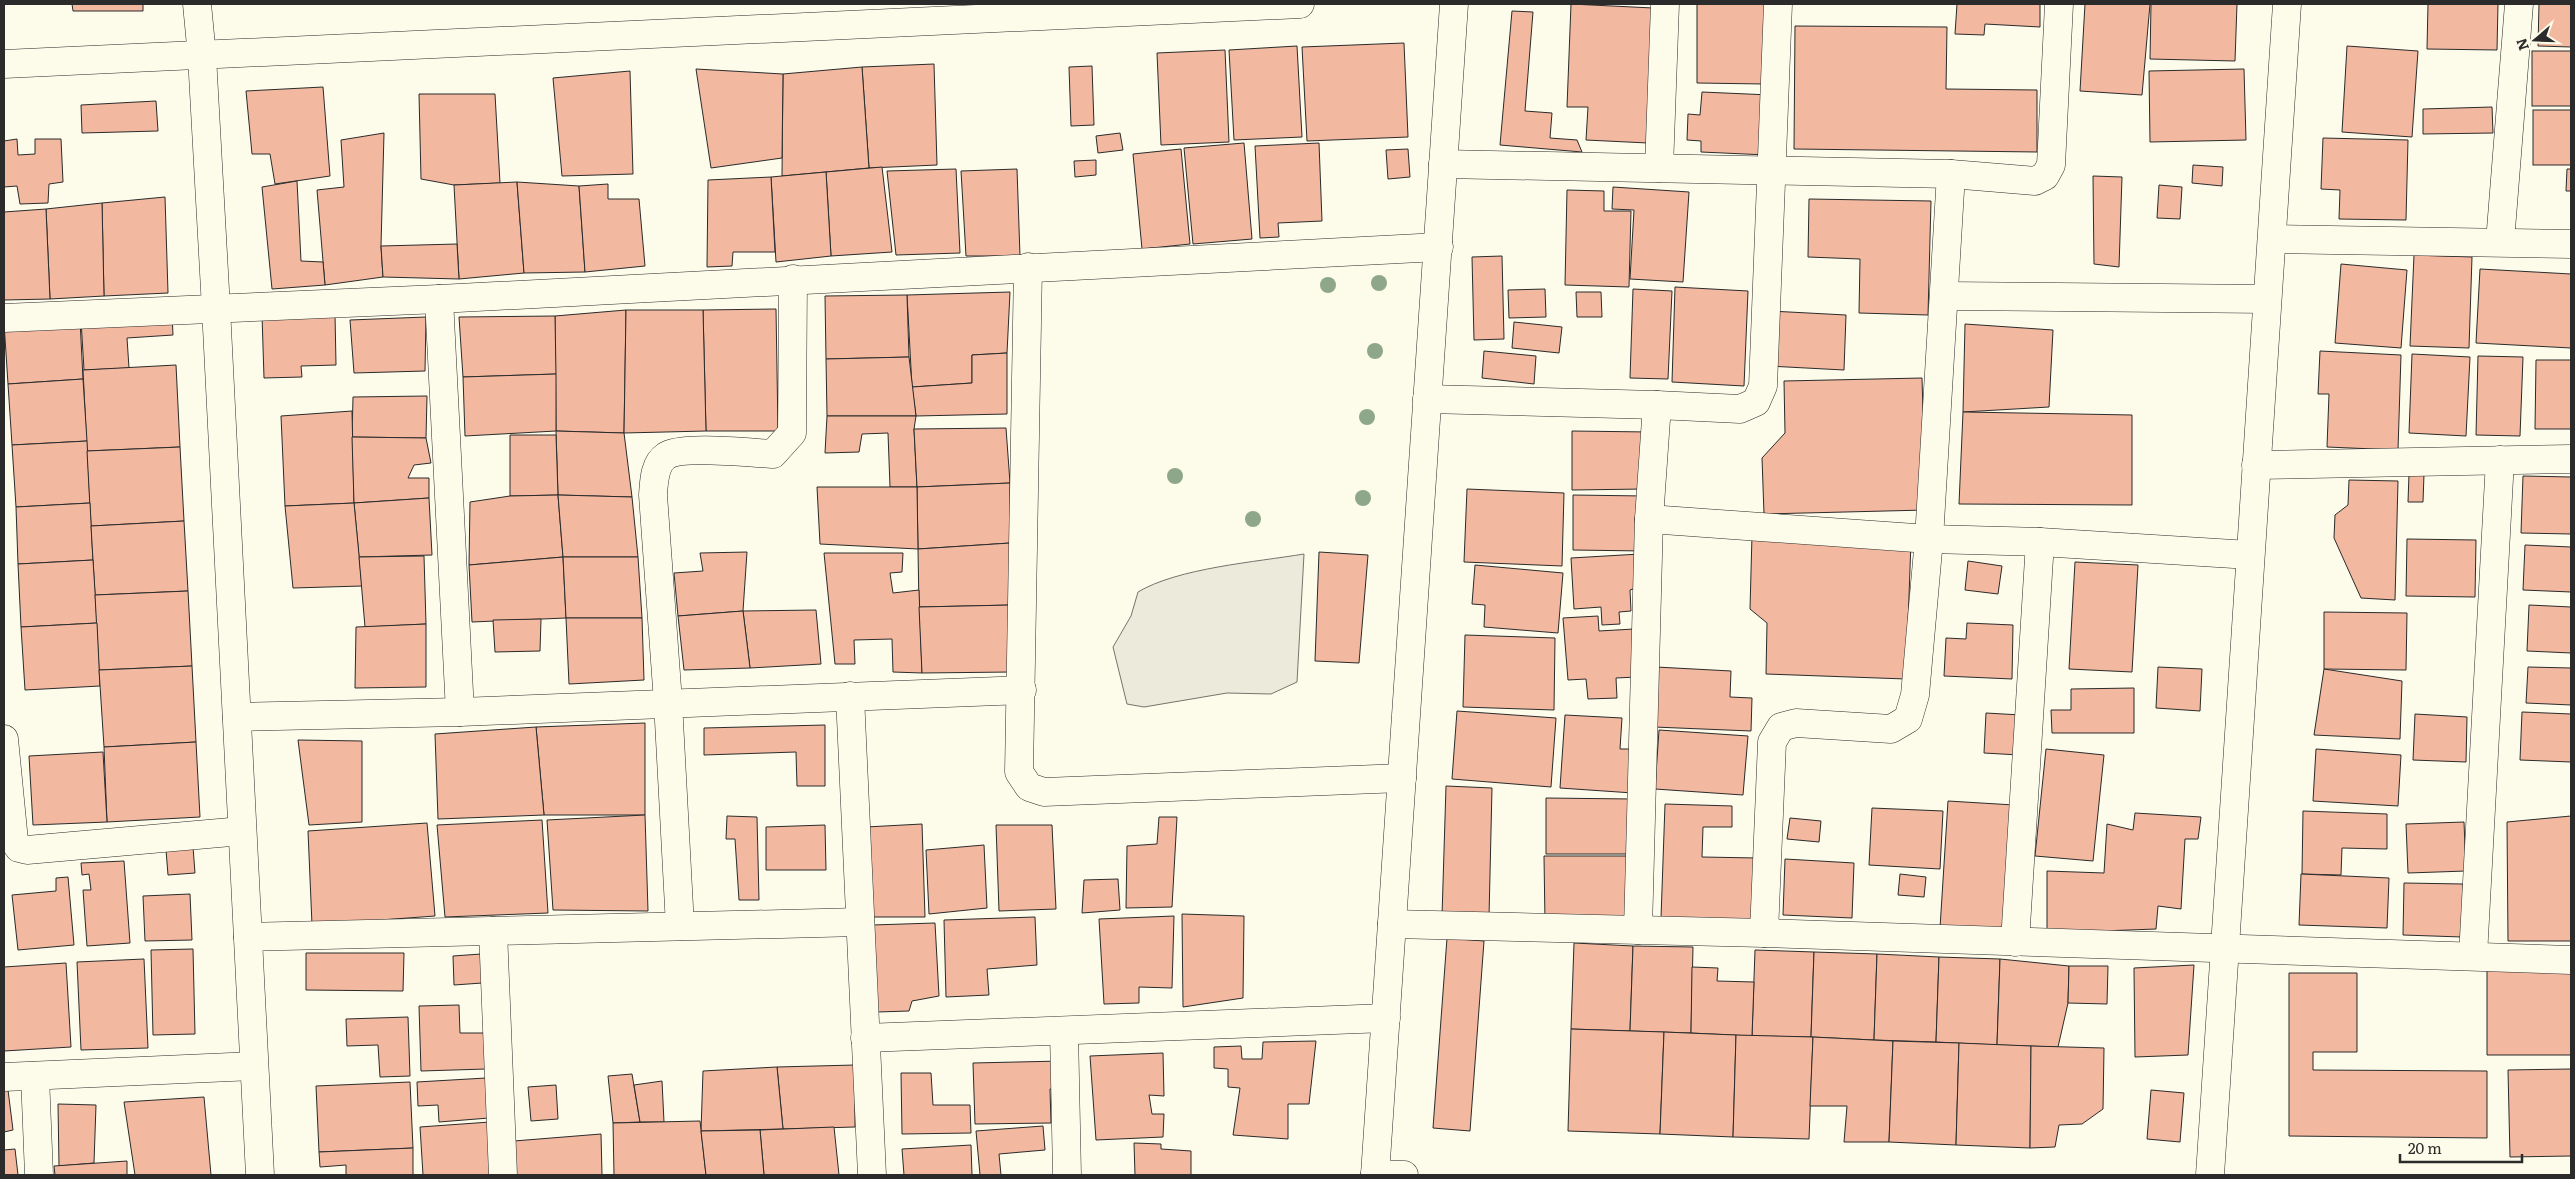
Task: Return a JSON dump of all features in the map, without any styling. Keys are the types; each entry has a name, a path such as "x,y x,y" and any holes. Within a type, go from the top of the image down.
{"street":[{"path":"197,4 202,56 216,308 260,1175"},
{"path":"4,64 1300,4"},
{"path":"1404,1175 1375,1175 1454,4"},
{"path":"1659,168 1665,4"},
{"path":"1427,399 1657,404 1740,409 1756,402 1762,386 1778,4"},
{"path":"1443,164 1951,174 2035,181 2045,176 2050,165 2059,4"},
{"path":"2210,1175 2287,4"},
{"path":"2500,242 2519,4"},
{"path":"1764,933 1772,742 1781,727 1796,723 1891,729 1908,719 1915,695 1929,538 1951,174"},
{"path":"2272,239 2571,244"},
{"path":"4,318 439,299 793,279 1439,247"},
{"path":"1028,267 1022,690 1019,772 1029,787 1044,792 1402,778"},
{"path":"680,926 668,702 653,495 654,473 665,456 680,450 774,454 792,434 793,279"},
{"path":"1945,296 2267,299"},
{"path":"439,299 460,712"},
{"path":"1638,930 1649,519 1657,404"},
{"path":"2256,465 2571,459"},
{"path":"2473,956 2500,460"},
{"path":"1649,519 1929,538 2040,542 2250,556"},
{"path":"2015,942 2040,542"},
{"path":"237,717 460,712 668,702 1022,690"},
{"path":"850,696 872,1175"},
{"path":"4,739 14,842 19,848 28,850 242,831"},
{"path":"248,937 860,922"},
{"path":"1392,924 1764,933 2571,960"},
{"path":"493,931 503,1175"},
{"path":"865,1038 1386,1018"},
{"path":"1064,1031 1067,1175"},
{"path":"4,1077 254,1066"},
{"path":"35,1076 39,1175"}],"shaded area":[{"path":"1304,554 1297,682 1271,694 1227,693 1144,707 1127,704 1113,647 1131,616 1138,592 1174,577 1195,572"}],"building":[{"path":"72,4 143,4 143,11 73,11"},
{"path":"1571,4 1653,8 1648,143 1586,140 1588,107 1567,107"},
{"path":"1697,4 1765,4 1764,84 1697,83"},
{"path":"1957,4 2040,4 2040,27 1985,24 1984,35 1955,34"},
{"path":"2085,4 2150,4 2142,95 2080,91"},
{"path":"2151,4 2237,4 2235,61 2150,59"},
{"path":"2428,4 2498,4 2497,50 2427,49"},
{"path":"2539,4 2571,4 2571,47 2538,46"},
{"path":"1512,11 1533,12 1525,111 1552,113 1550,138 1577,140 1582,152 1500,145"},
{"path":"1795,26 1947,27 1946,89 2037,90 2037,152 1794,149"},
{"path":"1404,43 1408,137 1307,141 1302,47"},
{"path":"1297,46 1302,137 1234,140 1229,50"},
{"path":"2347,46 2418,51 2412,137 2342,132"},
{"path":"1225,50 1229,142 1161,145 1157,53"},
{"path":"2532,51 2571,51 2571,106 2532,106"},
{"path":"934,64 937,165 869,168 862,67"},
{"path":"1092,66 1094,125 1071,126 1069,67"},
{"path":"862,67 869,168 782,176 783,74"},
{"path":"696,69 783,74 782,158 711,168"},
{"path":"2244,69 2246,140 2150,142 2149,71"},
{"path":"630,71 633,174 562,176 553,78"},
{"path":"323,87 330,176 275,184 270,154 252,154 246,91"},
{"path":"1702,92 1770,95 1767,155 1701,152 1701,141 1687,140 1688,114 1700,115"},
{"path":"419,94 495,94 500,183 454,185 421,179"},
{"path":"156,101 158,131 82,133 81,105"},
{"path":"2492,107 2493,133 2423,134 2423,109"},
{"path":"2533,110 2571,110 2571,165 2533,165"},
{"path":"384,133 381,246 383,277 325,285 317,190 344,187 341,140"},
{"path":"1120,133 1123,150 1098,153 1096,136"},
{"path":"2323,138 2408,140 2406,220 2339,219 2340,190 2321,189"},
{"path":"17,139 18,155 35,154 35,139 61,139 63,182 49,184 48,203 20,204 17,186 4,187 4,141"},
{"path":"1244,143 1252,239 1193,244 1184,148"},
{"path":"1319,143 1322,221 1278,223 1279,237 1260,238 1255,146"},
{"path":"1181,149 1190,244 1142,249 1133,154"},
{"path":"1408,149 1410,177 1388,179 1386,150"},
{"path":"1096,160 1096,175 1075,177 1074,161"},
{"path":"2193,165 2223,167 2222,186 2192,183"},
{"path":"882,167 892,252 831,256 826,172"},
{"path":"956,169 960,253 896,255 887,171"},
{"path":"1017,169 1020,256 966,256 961,171"},
{"path":"2567,169 2571,169 2571,191 2566,191"},
{"path":"826,172 831,256 776,262 771,177"},
{"path":"2093,176 2122,177 2119,267 2094,264"},
{"path":"771,177 775,252 733,252 732,266 707,267 708,180"},
{"path":"297,181 301,261 323,262 325,285 272,289 262,187"},
{"path":"517,182 524,273 459,279 454,185"},
{"path":"517,182 579,186 585,272 524,273"},
{"path":"608,184 608,199 639,199 645,266 585,272 579,186"},
{"path":"2159,185 2182,187 2180,219 2157,218"},
{"path":"1613,187 1689,192 1683,282 1630,279 1634,210 1612,209"},
{"path":"1567,190 1604,191 1604,211 1631,211 1629,287 1565,285"},
{"path":"165,197 168,293 104,296 102,203"},
{"path":"1809,199 1931,201 1928,315 1859,313 1860,259 1808,257"},
{"path":"102,203 104,296 50,299 46,209"},
{"path":"46,209 50,299 4,300 4,212"},
{"path":"457,244 459,279 383,277 381,246"},
{"path":"2414,255 2472,257 2469,348 2410,346"},
{"path":"1502,256 1504,339 1474,340 1472,257"},
{"path":"2341,264 2407,270 2401,348 2335,343"},
{"path":"2480,269 2571,274 2571,348 2476,343"},
{"path":"1675,287 1748,291 1744,386 1672,382"},
{"path":"1545,289 1546,317 1509,318 1508,290"},
{"path":"1633,289 1672,291 1668,379 1630,378"},
{"path":"1010,292 1007,353 972,355 972,383 912,387 907,295"},
{"path":"1576,292 1601,292 1602,317 1577,317"},
{"path":"907,295 909,357 826,359 825,296"},
{"path":"776,309 778,431 706,431 703,310"},
{"path":"626,310 624,433 556,431 555,316"},
{"path":"626,310 703,310 706,431 624,433"},
{"path":"1770,311 1846,315 1844,370 1768,366"},
{"path":"335,314 336,365 301,366 302,377 264,378 262,315"},
{"path":"172,315 173,335 127,338 129,368 84,370 81,320"},
{"path":"555,316 556,374 463,377 459,317"},
{"path":"426,317 425,371 354,373 350,320"},
{"path":"80,320 83,379 8,384 4,323"},
{"path":"1514,322 1562,327 1559,353 1512,348"},
{"path":"1965,324 2053,330 2049,407 1963,412"},
{"path":"1484,351 1536,356 1534,384 1482,378"},
{"path":"2320,351 2401,355 2398,450 2327,447 2329,394 2318,394"},
{"path":"1007,353 1007,414 916,416 912,387 972,383 972,355"},
{"path":"2412,354 2470,357 2466,436 2409,433"},
{"path":"2478,356 2523,357 2520,436 2476,435"},
{"path":"909,357 916,416 827,416 826,359"},
{"path":"2536,360 2571,360 2571,429 2535,429"},
{"path":"176,365 180,447 87,451 83,370"},
{"path":"556,374 556,431 465,436 463,377"},
{"path":"1922,378 1926,510 1764,514 1762,458 1785,433 1784,381"},
{"path":"83,379 87,441 12,445 8,384"},
{"path":"427,396 426,438 352,437 353,397"},
{"path":"352,411 354,503 285,506 281,416"},
{"path":"1963,412 2132,415 2132,505 1959,504"},
{"path":"827,416 916,416 914,429 917,487 890,487 888,433 862,434 859,452 825,453"},
{"path":"1006,428 1010,483 917,487 914,429"},
{"path":"556,431 624,433 632,497 558,495"},
{"path":"1572,431 1649,432 1644,489 1572,490"},
{"path":"510,435 556,435 558,495 510,496"},
{"path":"352,437 426,438 431,463 414,465 408,478 429,478 429,498 354,503"},
{"path":"87,441 90,503 16,507 12,445"},
{"path":"180,447 184,521 91,526 87,451"},
{"path":"2409,474 2424,474 2423,502 2408,502"},
{"path":"2523,476 2571,477 2571,534 2521,533"},
{"path":"2349,480 2398,481 2395,600 2361,598 2334,538 2335,515 2348,505"},
{"path":"1010,483 1010,543 918,549 917,487"},
{"path":"817,487 917,487 918,549 820,544"},
{"path":"1467,489 1564,493 1562,566 1464,562"},
{"path":"558,495 563,557 469,565 470,502 510,496"},
{"path":"558,495 632,497 638,557 563,557"},
{"path":"1573,495 1644,496 1644,551 1573,550"},
{"path":"429,498 432,555 359,557 354,503"},
{"path":"90,503 93,560 18,564 16,507"},
{"path":"354,503 362,586 293,588 285,506"},
{"path":"184,521 188,591 95,595 91,526"},
{"path":"1752,535 1911,541 1906,679 1766,674 1767,623 1750,609"},
{"path":"2407,539 2476,540 2475,597 2406,596"},
{"path":"1010,543 1011,605 919,607 918,549"},
{"path":"2525,545 2571,547 2571,592 2523,590"},
{"path":"747,552 743,611 678,616 674,573 703,571 700,553"},
{"path":"1319,552 1368,555 1359,663 1315,661"},
{"path":"824,553 903,553 902,572 890,573 893,593 919,590 922,673 893,672 892,639 854,640 855,664 835,664"},
{"path":"1640,554 1643,586 1630,590 1631,611 1619,612 1620,624 1602,625 1601,607 1574,609 1571,558"},
{"path":"424,556 426,624 365,627 359,557"},
{"path":"563,557 566,618 472,622 469,565"},
{"path":"563,557 638,557 642,618 566,618"},
{"path":"93,560 97,623 21,627 18,564"},
{"path":"1968,561 2002,566 1998,594 1965,590"},
{"path":"2075,562 2138,565 2132,672 2069,669"},
{"path":"1475,565 1563,573 1558,633 1484,627 1485,605 1472,604"},
{"path":"188,591 192,666 99,670 95,595"},
{"path":"1011,605 1011,672 922,673 919,607"},
{"path":"2529,605 2571,607 2571,653 2527,651"},
{"path":"816,610 821,664 750,668 743,611"},
{"path":"743,611 750,668 684,670 678,616"},
{"path":"2324,612 2407,613 2406,670 2324,669"},
{"path":"1598,616 1599,631 1634,629 1637,677 1616,678 1617,698 1588,699 1586,679 1568,680 1563,618"},
{"path":"566,618 642,618 644,680 569,684"},
{"path":"541,619 540,651 495,652 493,620"},
{"path":"97,623 100,686 25,690 21,627"},
{"path":"1967,623 2013,625 2012,679 1944,676 1946,638 1966,639"},
{"path":"426,624 426,687 355,688 356,627"},
{"path":"1465,635 1555,638 1554,710 1463,707"},
{"path":"192,666 196,742 104,747 99,670"},
{"path":"1656,667 1731,671 1730,697 1752,698 1751,731 1654,727"},
{"path":"2158,667 2202,669 2200,711 2156,708"},
{"path":"2528,667 2571,668 2571,705 2526,703"},
{"path":"2324,669 2402,681 2400,739 2314,735"},
{"path":"2134,688 2134,733 2052,733 2051,710 2071,710 2071,689"},
{"path":"1457,711 1556,718 1551,787 1452,779"},
{"path":"2522,712 2571,714 2571,762 2520,760"},
{"path":"1986,713 2021,715 2019,755 1984,753"},
{"path":"2415,714 2467,717 2466,762 2413,760"},
{"path":"1565,715 1622,718 1620,749 1636,749 1633,793 1560,788"},
{"path":"645,723 645,815 544,815 536,727"},
{"path":"825,725 825,786 797,786 796,752 704,755 704,728"},
{"path":"536,727 544,815 438,819 435,734"},
{"path":"1659,730 1748,736 1743,795 1655,789"},
{"path":"298,740 362,741 362,822 309,825"},
{"path":"196,742 200,817 107,822 104,747"},
{"path":"2046,749 2104,755 2093,861 2035,856"},
{"path":"2316,749 2401,755 2398,806 2313,801"},
{"path":"103,752 107,822 33,825 29,756"},
{"path":"1446,786 1492,788 1489,917 1442,916"},
{"path":"1546,798 1632,799 1632,854 1546,854"},
{"path":"1948,801 2014,805 2006,932 1940,928"},
{"path":"1665,804 1732,806 1732,827 1703,827 1702,857 1757,858 1756,922 1661,918"},
{"path":"1872,808 1943,811 1940,869 1869,865"},
{"path":"2303,811 2387,814 2387,849 2342,848 2341,875 2302,874"},
{"path":"2135,813 2201,817 2198,839 2185,839 2181,909 2158,906 2156,929 2047,933 2047,871 2104,873 2107,824 2133,830"},
{"path":"645,815 648,911 553,910 547,820"},
{"path":"727,816 757,817 759,900 739,900 735,839 726,839"},
{"path":"2571,816 2571,941 2508,941 2507,822"},
{"path":"1159,817 1177,817 1172,907 1126,908 1127,846 1157,844"},
{"path":"1790,818 1821,821 1819,842 1787,839"},
{"path":"542,820 548,913 445,917 437,825"},
{"path":"2464,822 2466,871 2408,873 2406,824"},
{"path":"427,823 435,916 312,925 308,831"},
{"path":"922,824 925,917 869,917 866,827"},
{"path":"825,825 826,870 766,870 766,827"},
{"path":"996,825 1052,825 1056,909 999,911"},
{"path":"984,845 987,908 929,914 926,850"},
{"path":"193,847 195,873 168,875 166,850"},
{"path":"1544,856 1627,856 1628,923 1545,923"},
{"path":"1785,859 1854,863 1852,918 1783,915"},
{"path":"124,861 130,943 87,946 83,890 91,890 89,874 82,875 81,863"},
{"path":"1900,874 1926,877 1924,897 1898,895"},
{"path":"2301,874 2389,878 2387,928 2299,925"},
{"path":"68,877 74,945 18,950 12,895 56,891 56,878"},
{"path":"1118,879 1120,910 1082,913 1084,880"},
{"path":"2404,883 2463,884 2462,937 2403,935"},
{"path":"190,894 192,940 145,941 143,896"},
{"path":"1182,914 1244,916 1243,998 1183,1007"},
{"path":"1174,916 1172,988 1139,987 1139,1003 1104,1004 1099,919"},
{"path":"1035,917 1037,965 987,969 989,995 946,997 944,920"},
{"path":"935,923 939,996 912,1001 909,1011 877,1012 872,925"},
{"path":"1447,938 1484,941 1470,1131 1433,1128"},
{"path":"1574,943 1633,946 1630,1031 1571,1029"},
{"path":"1633,946 1693,947 1691,1033 1630,1031"},
{"path":"193,949 195,1034 153,1035 151,950"},
{"path":"1755,950 1814,952 1811,1037 1752,1036"},
{"path":"1814,952 1877,954 1874,1040 1811,1037"},
{"path":"306,953 404,953 403,991 306,990"},
{"path":"481,954 482,983 454,985 453,956"},
{"path":"1877,954 1939,957 1936,1042 1874,1040"},
{"path":"1939,957 2000,959 1997,1045 1936,1042"},
{"path":"144,959 148,1048 81,1050 77,962"},
{"path":"2000,959 2069,966 2068,1003 2058,1047 1997,1045"},
{"path":"66,963 71,1047 4,1051 4,967"},
{"path":"2194,965 2188,1055 2135,1057 2134,968"},
{"path":"2069,966 2108,966 2107,1004 2068,1003"},
{"path":"1692,967 1718,968 1717,981 1754,982 1752,1036 1691,1033"},
{"path":"2487,969 2571,970 2571,1055 2487,1055"},
{"path":"2289,973 2357,973 2357,1052 2313,1052 2313,1070 2487,1071 2487,1138 2289,1136"},
{"path":"459,1005 460,1033 485,1033 486,1069 421,1071 419,1006"},
{"path":"408,1017 410,1076 380,1077 378,1045 347,1046 346,1019"},
{"path":"1571,1029 1664,1032 1660,1134 1568,1131"},
{"path":"1664,1032 1736,1035 1733,1137 1660,1134"},
{"path":"1736,1035 1813,1037 1809,1139 1733,1137"},
{"path":"1813,1037 1893,1041 1889,1142 1844,1142 1847,1106 1810,1106"},
{"path":"1316,1041 1309,1104 1288,1104 1288,1139 1233,1135 1240,1088 1228,1087 1228,1069 1214,1068 1214,1047 1241,1046 1242,1059 1262,1059 1263,1042"},
{"path":"1893,1041 1959,1043 1956,1145 1889,1142"},
{"path":"1959,1043 2031,1046 2030,1148 1956,1145"},
{"path":"2031,1046 2104,1048 2103,1109 2082,1124 2059,1125 2055,1147 2030,1148"},
{"path":"1163,1053 1164,1096 1149,1095 1152,1114 1164,1114 1163,1137 1096,1140 1090,1056"},
{"path":"1062,1061 1063,1089 1050,1089 1051,1123 975,1124 973,1063"},
{"path":"855,1065 855,1127 783,1129 777,1067"},
{"path":"777,1067 783,1129 701,1131 703,1071"},
{"path":"2571,1069 2571,1156 2510,1157 2508,1070"},
{"path":"901,1073 931,1073 933,1105 970,1105 971,1133 902,1134"},
{"path":"632,1074 640,1122 613,1123 608,1076"},
{"path":"486,1078 489,1118 439,1122 438,1105 418,1106 417,1082"},
{"path":"662,1081 664,1122 640,1122 634,1085"},
{"path":"410,1082 413,1148 319,1152 316,1086"},
{"path":"556,1085 558,1119 531,1121 528,1087"},
{"path":"4,1090 8,1090 13,1130 4,1132"},
{"path":"2151,1090 2184,1093 2180,1142 2147,1139"},
{"path":"204,1097 211,1175 135,1175 124,1102"},
{"path":"58,1104 96,1105 94,1163 59,1166"},
{"path":"700,1121 706,1175 614,1175 613,1123"},
{"path":"490,1122 493,1175 423,1175 420,1127"},
{"path":"1043,1126 1045,1150 999,1154 1001,1175 980,1175 976,1131"},
{"path":"834,1127 839,1175 764,1175 760,1130"},
{"path":"760,1130 764,1175 706,1175 701,1131"},
{"path":"601,1134 602,1175 515,1175 514,1141"},
{"path":"1134,1143 1161,1144 1161,1149 1191,1151 1191,1175 1135,1175"},
{"path":"971,1145 972,1175 904,1175 902,1149"},
{"path":"413,1148 413,1175 346,1175 346,1165 320,1167 319,1152"},
{"path":"15,1149 18,1175 4,1175 4,1150"},
{"path":"127,1161 127,1175 55,1175 54,1166"}]}
